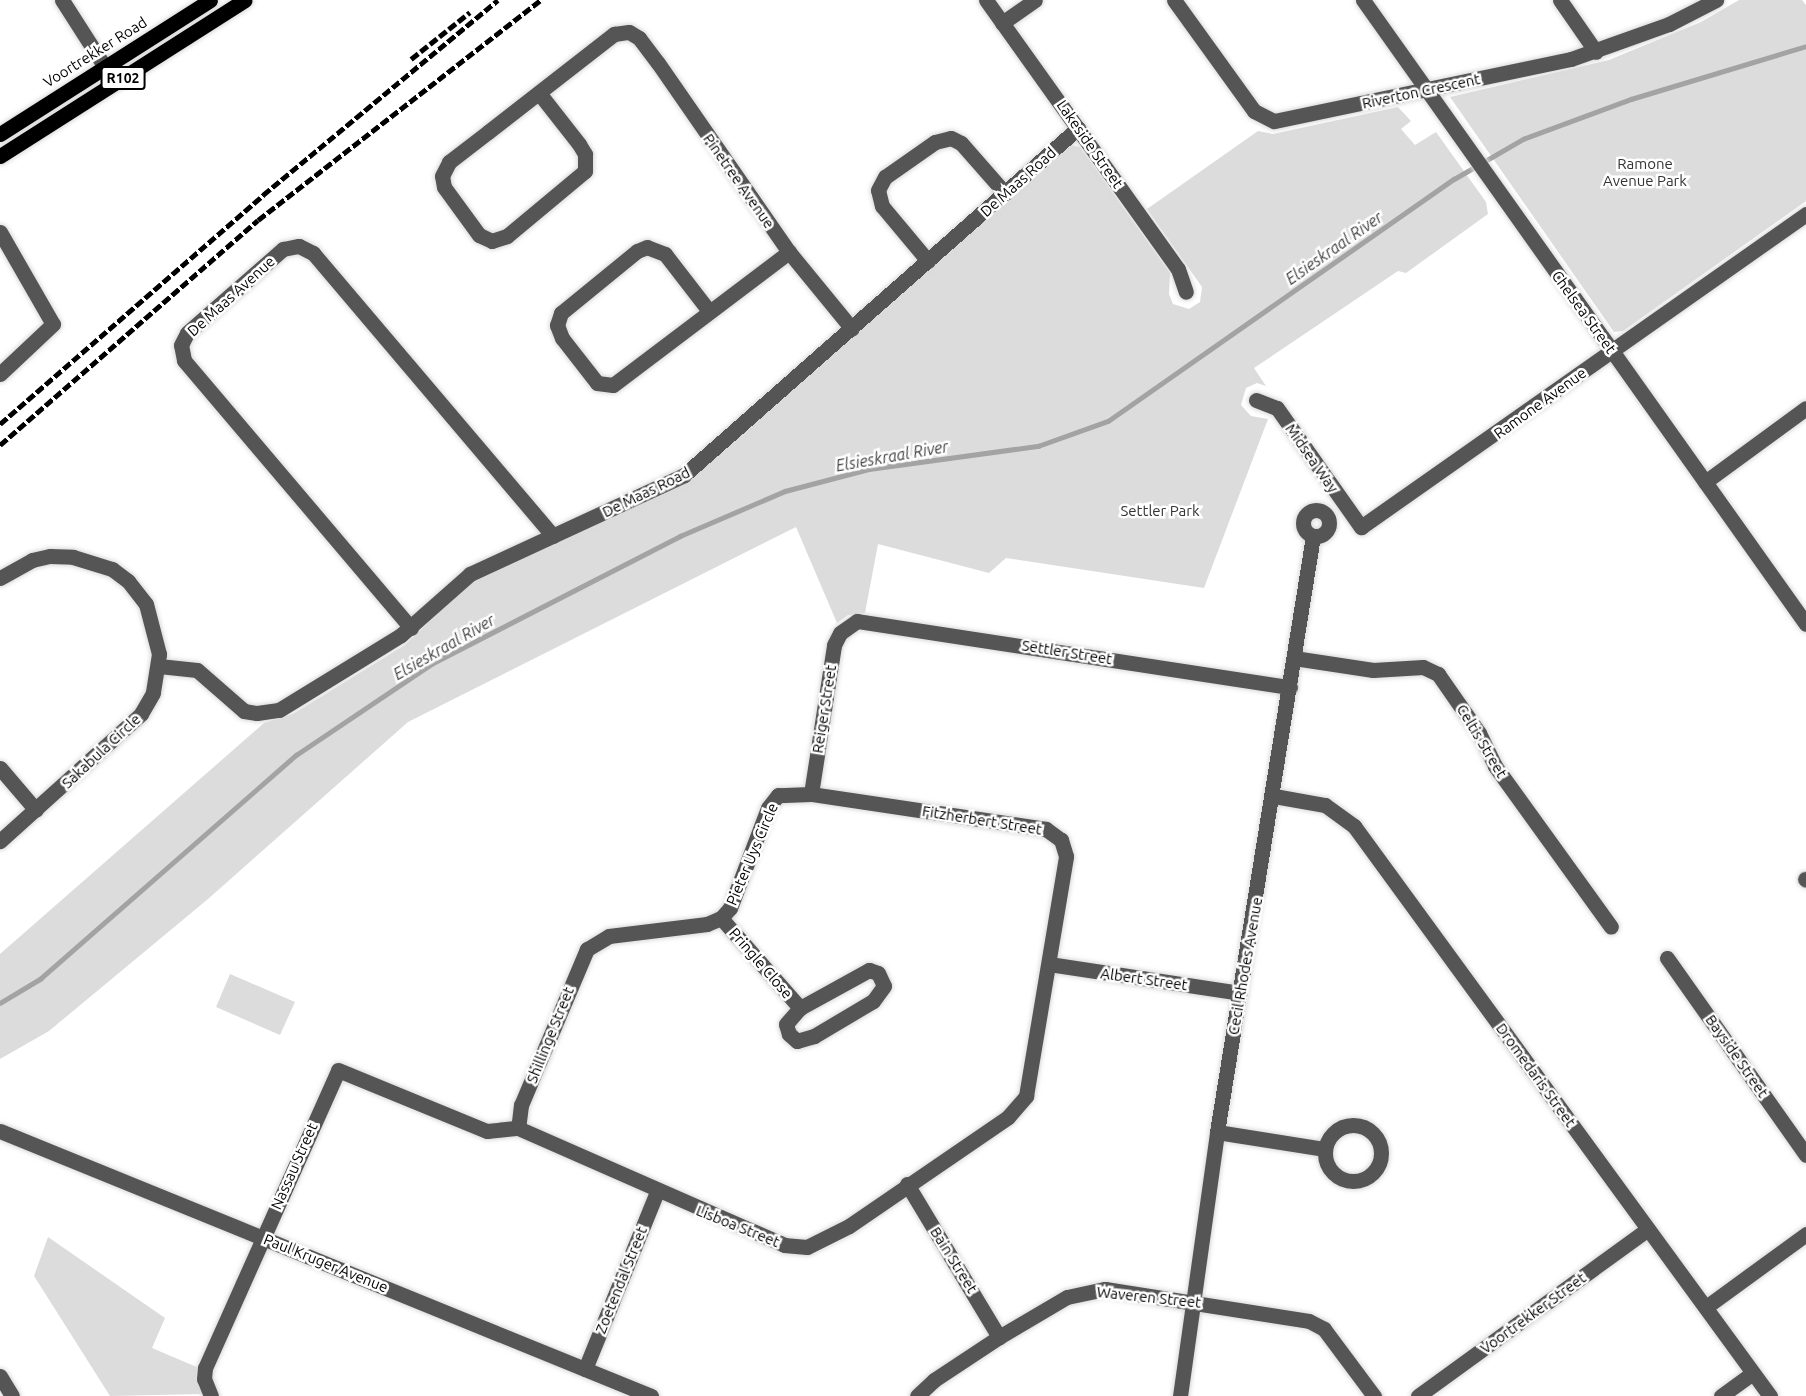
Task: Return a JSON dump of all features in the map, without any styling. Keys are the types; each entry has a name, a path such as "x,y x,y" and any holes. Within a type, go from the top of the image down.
{"main road":[{"name":"Voortrekker Road","path":"0,134 210,0"},
{"name":"R102","path":"0,156 245,0"}],"street":[{"path":"62,0 115,83"},
{"name":"Lakeside Street","path":"986,0 1178,269 1186,292"},
{"path":"1002,23 1035,0"},
{"name":"Riverton Crescent","path":"1174,0 1247,104 1263,119 1284,121 1596,52 1669,24 1716,0"},
{"name":"Chelsea Street","path":"1363,0 1806,624"},
{"path":"1560,0 1596,52"},
{"name":"Pinetree Avenue","path":"539,93 614,34 629,32 639,38 789,252 852,329"},
{"path":"539,93 585,154 585,171 507,237 500,240 484,238 448,195 442,181 445,169 539,93"},
{"name":"De Maas Road","path":"159,666 190,667 244,711 271,712 286,707 411,628 470,574 658,489 694,468 1078,128"},
{"path":"928,261 882,206 878,190 885,177 935,142 951,138 961,143 1005,193"},
{"name":"Ramone Avenue","path":"1361,527 1806,214"},
{"path":"0,232 53,318 49,331 0,374"},
{"name":"De Maas Avenue","path":"411,628 184,360 181,345 187,333 283,249 299,246 313,253 553,536"},
{"path":"709,311 665,254 647,247 637,251 561,313 557,325 589,374 597,383 609,386 628,377 709,311 789,252"},
{"name":"Midsea Way","path":"1256,400 1277,408 1361,527"},
{"path":"1706,482 1806,408"},
{"name":"Cecil Rhodes Avenue","path":"1180,1396 1217,1132 1274,796 1313,536"},
{"name":"Sakabula Circle","path":"0,578 32,560 50,556 73,557 112,569 134,587 150,613 159,641 159,666 153,693 141,714 0,841"},
{"name":"Settler Street","path":"846,627 857,621 876,622 1290,687"},
{"name":"Reiger Street","path":"811,794 834,645 846,627"},
{"name":"Celtis Street","path":"1294,658 1373,670 1423,667 1438,674 1479,733 1496,766 1611,927"},
{"path":"0,768 36,810"},
{"name":"Pieter Uys Circle","path":"590,945 609,936 707,924 721,918 730,908 771,803 783,793 811,794"},
{"name":"Fitzherbert Street","path":"811,794 1046,829 1054,834 1066,856 1049,964"},
{"name":"Dromedaris Street","path":"1274,796 1325,805 1354,826 1770,1396"},
{"name":"Pringle Close","path":"721,918 800,1008"},
{"name":"Shillinge Street","path":"518,1128 526,1094 579,961 590,945"},
{"name":"Bayside Street","path":"1667,958 1806,1155"},
{"name":"Albert Street","path":"1049,964 1240,993"},
{"name":"Lisboa Street","path":"518,1128 657,1192 784,1245 807,1247 849,1226 907,1184 1008,1117 1026,1096 1049,964"},
{"name":"Pringle Close","path":"869,970 883,981 883,990 873,1001 814,1036 797,1041 789,1034 786,1024 800,1008 869,970"},
{"name":"Nassau Street","path":"210,1394 205,1368 334,1073 342,1070 487,1131 518,1128"},
{"name":"Paul Kruger Avenue","path":"0,1131 651,1396"},
{"path":"1217,1132 1324,1149"},
{"name":"Bain Street","path":"907,1184 999,1337"},
{"name":"Zoetendal Street","path":"585,1369 657,1192"},
{"name":"Voortrekker Street","path":"1418,1396 1648,1229"},
{"path":"1706,1307 1806,1234"},
{"name":"Waveren Street","path":"917,1396 934,1380 999,1337 1067,1297 1090,1290 1194,1302 1316,1323 1374,1396"},
{"path":"1721,1396 1753,1373"},
{"path":"0,1376 12,1396"}],"green space":[{"name":"Ramone Avenue Park","path":"1739,0 1802,0 1806,5 1806,201 1623,331 1614,332 1450,97 1609,60 1701,22"},
{"name":"Settler Park","path":"1398,107 1411,121 1401,129 1415,145 1436,132 1486,202 1488,214 1406,273 1398,271 1254,368 1266,386 1257,383 1246,388 1241,405 1251,416 1268,419 1204,588 1006,558 989,573 878,544 865,613 848,615 837,623 796,527 408,722 208,899 49,1031 0,1059 0,954 264,723 293,714 405,645 459,593 486,573 692,478 1069,145 1080,147 1170,273 1169,294 1173,304 1189,309 1200,302 1202,287 1147,209 1258,131 1273,134"},
{"path":"230,974 295,1002 280,1035 216,1007"},
{"path":"48,1237 165,1318 152,1348 199,1368 202,1394 110,1396 34,1276"}],"waterway":[{"name":"Elsieskraal River","path":"0,1003 40,979 296,755 433,663 680,536 785,491 869,469 1038,446 1108,421 1454,179 1523,139 1631,99 1806,46"}],"railway":[{"path":"0,424 263,195 498,0"},
{"path":"0,445 258,220 541,0"},
{"path":"411,59 470,12"}]}
